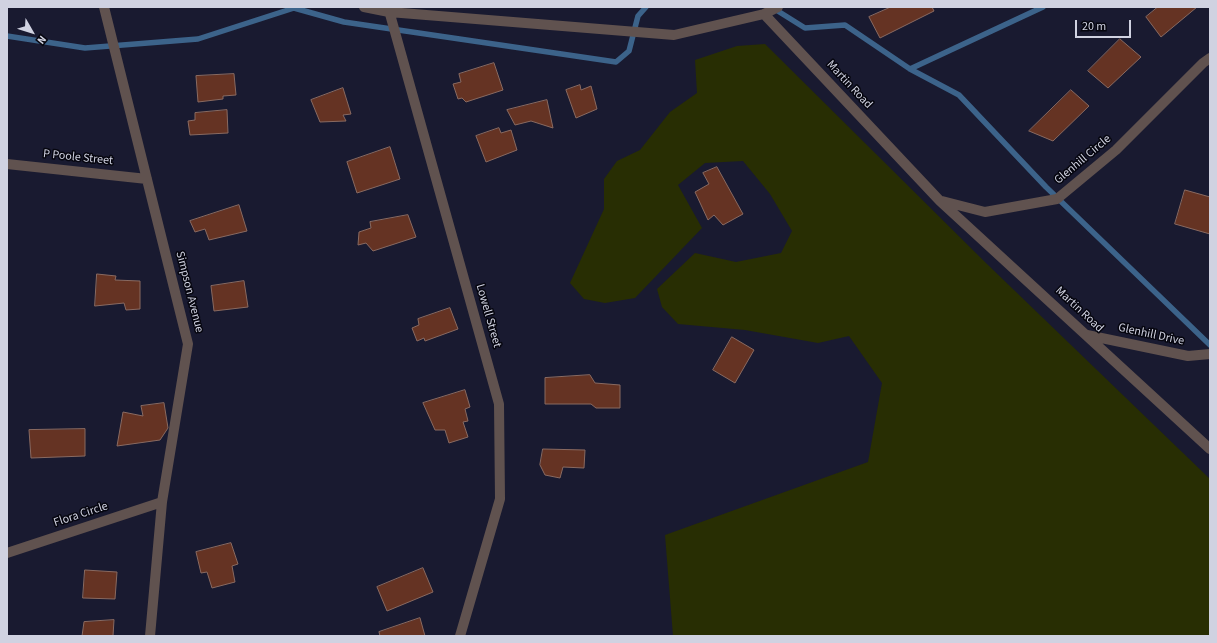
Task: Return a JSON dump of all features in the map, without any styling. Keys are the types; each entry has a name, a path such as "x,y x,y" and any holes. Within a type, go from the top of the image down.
{"street":[{"name":"Simpson Avenue","path":"104,7 188,344 162,502 150,636"},
{"path":"364,7 674,36 764,14 778,7"},
{"name":"Lowell Street","path":"388,10 499,404 500,499 460,636"},
{"name":"Martin Road","path":"764,14 940,201 1210,449"},
{"name":"Glenhill Circle","path":"940,201 985,212 1057,198 1116,150 1203,63 1210,58"},
{"name":"P Poole Street","path":"7,164 147,179"},
{"name":"Glenhill Drive","path":"1087,335 1188,356 1210,354"},
{"name":"Flora Circle","path":"7,553 162,502"}],"green space":[{"path":"765,44 987,264 1210,479 1210,636 673,636 665,535 868,462 882,383 849,336 818,343 745,330 678,324 662,307 657,289 695,253 736,262 781,253 792,231 770,194 743,161 705,163 678,185 702,228 635,298 605,303 584,299 570,283 604,209 604,179 617,161 640,150 670,112 697,93 695,60 737,46"}],"building":[{"path":"891,7 932,7 934,11 880,38 869,17"},
{"path":"1158,7 1197,7 1161,37 1146,17"},
{"path":"1120,39 1141,57 1108,88 1088,71"},
{"path":"494,63 503,90 466,102 462,98 458,99 453,84 461,82 459,74"},
{"path":"234,74 236,95 223,96 223,99 198,102 196,76"},
{"path":"580,85 581,90 591,86 597,109 576,118 566,90"},
{"path":"343,88 351,114 343,115 346,121 320,122 311,100"},
{"path":"1071,90 1089,106 1053,141 1029,131"},
{"path":"547,100 553,128 531,121 515,125 507,110"},
{"path":"227,110 228,133 190,135 188,121 195,120 195,113"},
{"path":"499,128 501,133 511,130 517,150 486,162 476,136"},
{"path":"390,147 400,179 357,193 347,162"},
{"path":"717,167 743,214 723,225 714,215 708,220 695,192 709,184 703,173"},
{"path":"1185,190 1210,197 1210,234 1175,224"},
{"path":"239,205 247,231 209,240 205,229 195,232 190,221"},
{"path":"408,215 416,237 373,251 366,243 358,245 359,232 371,228 370,222"},
{"path":"97,274 116,276 115,280 140,281 140,309 126,310 124,303 95,306"},
{"path":"244,281 248,307 214,311 211,286"},
{"path":"450,308 458,329 425,341 424,338 417,341 412,328 419,325 418,319"},
{"path":"732,337 754,350 735,383 713,370"},
{"path":"590,375 595,383 620,385 620,408 596,408 591,404 545,404 545,378"},
{"path":"465,390 470,407 465,409 468,421 463,422 468,437 449,443 445,430 435,430 423,403"},
{"path":"164,403 168,428 160,440 117,446 123,412 143,416 141,406"},
{"path":"85,429 85,456 31,458 29,430"},
{"path":"543,449 585,450 584,468 563,467 560,478 545,475 540,465"},
{"path":"231,543 238,564 232,566 235,582 212,588 207,572 201,573 196,552"},
{"path":"423,568 433,592 387,611 377,587"},
{"path":"85,570 117,572 115,599 83,598"},
{"path":"420,618 425,636 380,636 379,632"},
{"path":"114,620 113,636 82,636 84,622"}],"waterway":[{"path":"7,36 85,48 198,39 294,8 344,22 616,62 629,51 638,16 646,7"},
{"path":"910,69 1043,7"},
{"path":"773,8 805,28 845,25 910,69 959,95 1046,187 1210,345"}]}
